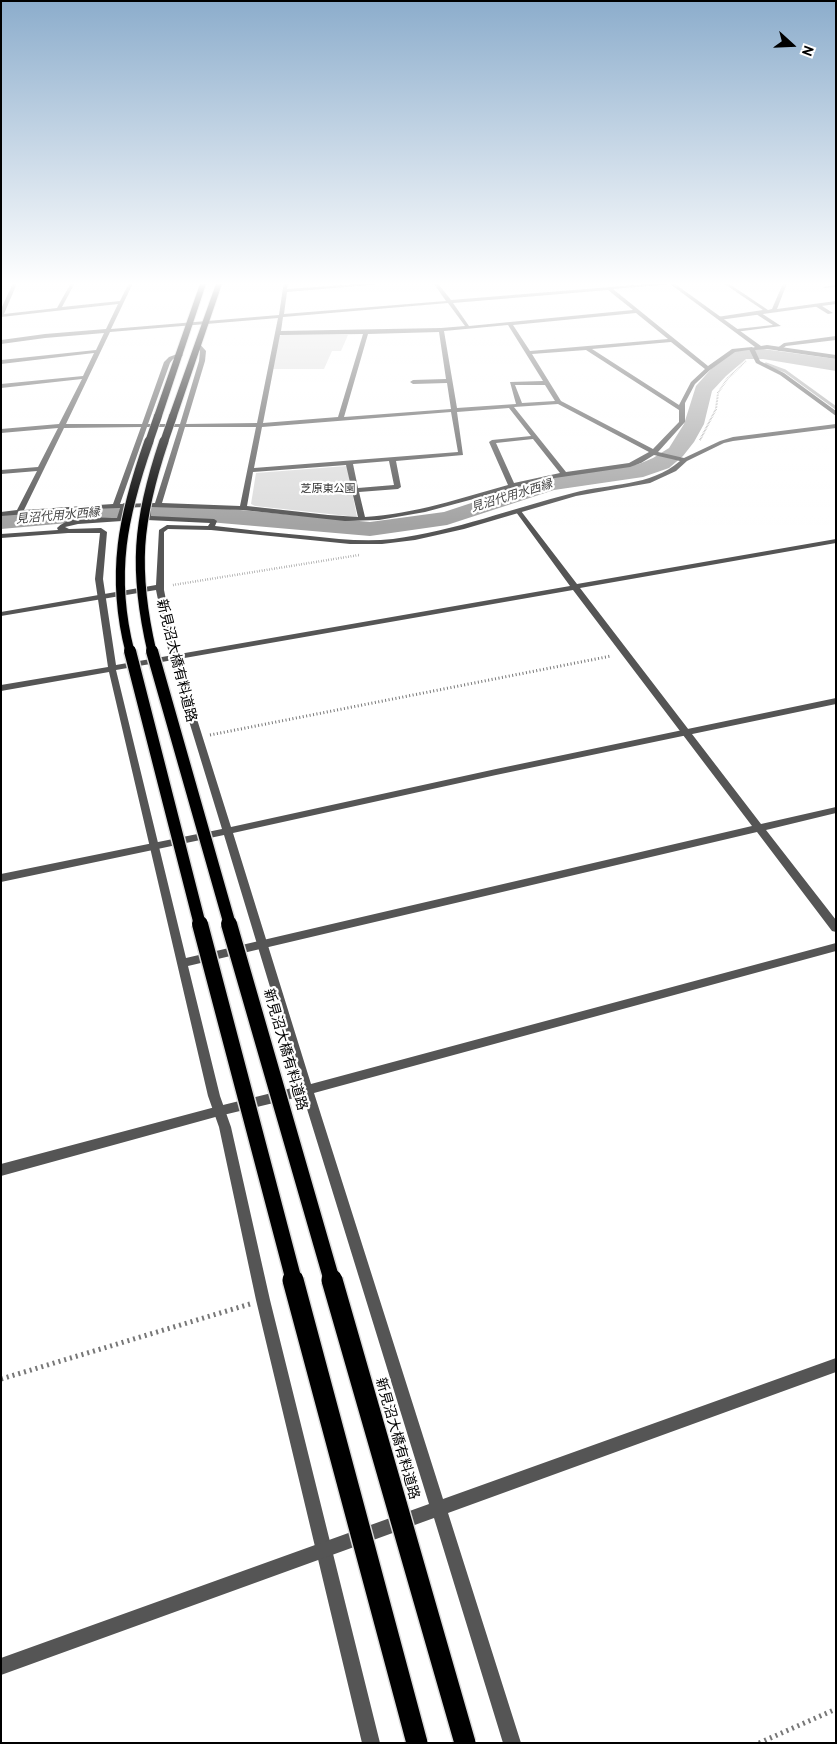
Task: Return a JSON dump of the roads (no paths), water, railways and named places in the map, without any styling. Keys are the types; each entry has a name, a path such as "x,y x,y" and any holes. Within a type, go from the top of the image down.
{"highway":[{"name":"新見沼大橋有料道路","path":"178,362 146,499 140,547 140,588 147,628 156,669 464,1743"},
{"name":"新見沼大橋有料道路","path":"192,362 132,494 121,545 122,606 127,639 239,1074 417,1743"}],"street":[{"path":"20,512 93,362"},
{"path":"158,505 168,362"},
{"path":"68,531 63,530 60,526 74,522 120,520 120,505 165,421 201,362"},
{"path":"243,508 271,362"},
{"path":"340,420 357,362"},
{"path":"250,470 461,454 446,362"},
{"path":"535,362 559,402 655,452 681,459 733,439 836,426"},
{"path":"609,362 682,409"},
{"path":"700,362 708,369"},
{"path":"1,514 148,504 243,508 379,518 434,509 512,486 564,474 630,465 642,461 655,452 682,422 682,404 693,383 717,362"},
{"path":"759,362 782,374 836,414"},
{"path":"1,386 86,376"},
{"path":"413,382 449,381"},
{"path":"520,406 512,383 547,383"},
{"path":"1,432 62,426 165,421 259,425 559,402"},
{"path":"511,407 564,474"},
{"path":"512,486 492,442 535,437"},
{"path":"355,490 398,487 392,459"},
{"path":"512,1743 261,944 174,657 160,587 161,531 167,527 210,528 343,542 391,541 447,530 519,512 576,494 650,480 667,474 678,467 681,459"},
{"path":"349,462 362,518"},
{"path":"1,472 41,469"},
{"path":"148,504 147,518 214,521 210,528"},
{"path":"519,512 624,653 836,928"},
{"path":"1,536 68,531 101,530 104,532 99,579 112,669 156,846 218,1111 225,1127 263,1300 370,1743"},
{"path":"1,688 836,541"},
{"path":"1,614 160,587"},
{"path":"1,878 836,701"},
{"path":"183,963 836,810"},
{"path":"1,1170 218,1111 307,1090 836,947"},
{"path":"1,1666 836,1365"}],"waterway":[{"name":"見沼代用水西縁","path":"159,512 208,514 370,529 447,518 550,484 643,470 661,463 676,452 694,424 703,390 719,372 731,362"},
{"name":"見沼代用水西縁","path":"819,362 836,365"},
{"path":"766,364 785,371 836,408"},
{"name":"見沼代用水西縁","path":"1,522 116,513"}],"park label":[{"name":"芝原東公園","path":"328,490"}]}
